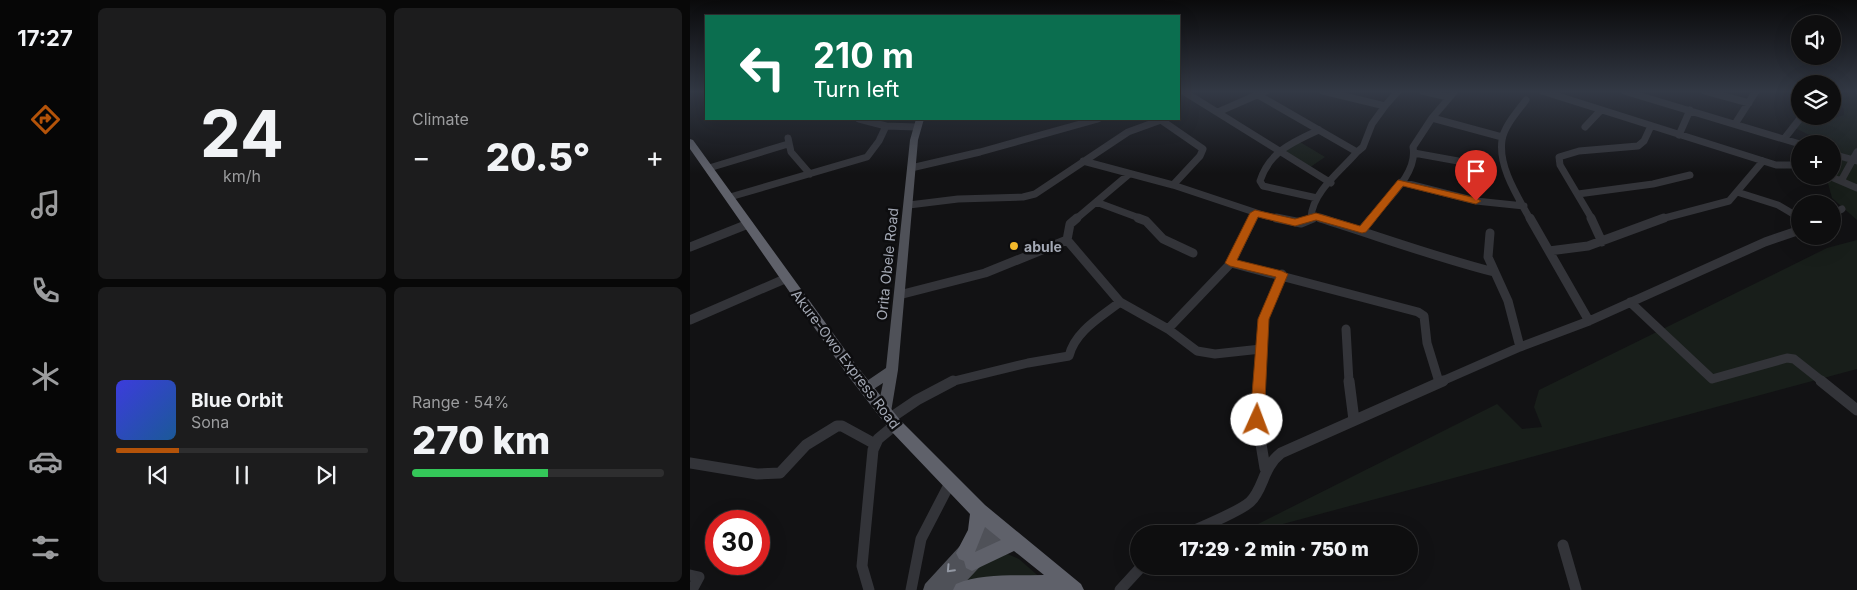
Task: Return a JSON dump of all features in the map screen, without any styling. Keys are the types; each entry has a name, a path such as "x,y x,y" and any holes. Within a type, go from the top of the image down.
{"highway":[{"name":"Akure-Owo Express Road","path":"690,142 889,419 979,511 1072,587"},
{"path":"969,558 979,511"},
{"path":"969,558 1005,533"},
{"path":"962,590 996,585 1072,587"}],"main road":[{"name":"Orita Obele Road","path":"889,419 911,168 918,123"},
{"path":"866,389 892,370"},
{"path":"933,589 969,558 1005,533"}],"street":[{"path":"1228,119 1331,183"},
{"path":"1300,119 1356,152"},
{"path":"1311,217 1310,210 1317,198 1356,152 1363,147 1376,119"},
{"path":"1362,230 1401,182 1415,157 1413,147 1432,119"},
{"path":"1434,119 1502,137"},
{"path":"1514,119 1502,137 1503,165 1548,251 1575,292 1589,320"},
{"path":"1585,127 1593,119"},
{"path":"1628,119 1763,161 1784,167 1791,166"},
{"path":"1679,135 1686,119"},
{"path":"1717,119 1791,141"},
{"path":"1735,124 1739,119"},
{"path":"863,120 886,126 918,123"},
{"path":"911,168 980,152 1093,120"},
{"path":"909,205 958,199 1028,196 1050,185 1128,132 1162,120 1203,149 1200,156 1173,185"},
{"path":"1784,139 1795,125"},
{"path":"730,197 867,157 879,141 886,126"},
{"path":"1602,242 1578,194 1560,164 1559,156 1579,151 1638,146 1644,141 1651,126"},
{"path":"1317,198 1261,184 1264,168 1278,150 1319,130"},
{"path":"709,168 788,141 790,152 810,174"},
{"path":"1857,152 1855,160 1841,181 1857,188"},
{"path":"1414,153 1469,163"},
{"path":"1841,156 1855,160"},
{"path":"1548,251 1602,242 1670,216 1721,204 1737,192 1763,161"},
{"path":"1083,162 1173,185 1255,213 1295,222 1305,221 1316,216 1450,260 1494,272"},
{"path":"1067,240 1070,224 1128,174"},
{"path":"1578,194 1653,184 1690,175"},
{"path":"1401,182 1476,201 1524,206"},
{"path":"1737,192 1778,205 1791,213"},
{"path":"1096,202 1146,221 1163,239 1193,253"},
{"path":"1168,329 1213,284 1230,263 1255,213"},
{"path":"690,247 748,224"},
{"path":"1490,233 1488,257 1508,301 1520,347"},
{"path":"1265,468 1281,453 1439,382 1589,320 1765,242 1791,233"},
{"path":"899,295 944,286 1005,267 1028,259 1067,240"},
{"path":"1067,240 1120,302 1168,329 1185,344 1205,354 1261,349"},
{"path":"1230,263 1282,274 1422,314 1429,349 1439,382"},
{"path":"1204,525 1249,503 1257,494 1265,468 1257,420 1265,313 1271,303 1282,274"},
{"path":"690,320 787,278"},
{"path":"869,590 862,566 863,537 875,444 889,419 917,400 953,381 1028,363 1069,356 1072,344 1078,336 1120,302"},
{"path":"1630,302 1712,378 1718,379 1788,358 1794,359 1857,410"},
{"path":"1346,330 1347,369 1354,420"},
{"path":"690,463 757,474 780,473 806,445 837,426 842,426 875,444"},
{"path":"911,590 921,539 950,482"},
{"path":"1563,545 1576,590"},
{"path":"690,575 699,578 692,590"},
{"path":"1120,590 1134,575"}],"shaded area":[{"path":"1841,119 1857,119 1857,220 1841,206 1841,195 1831,195 1828,185 1841,185 1841,135 1810,135 1789,125 1791,123 1791,125 1841,125"},
{"path":"1295,139 1325,157 1309,168 1278,149"},
{"path":"1857,240 1857,369 1279,525 1256,525 1497,404 1522,429 1542,427 1534,407 1539,390 1827,248"},
{"path":"1005,553 1019,559 1043,580 952,589 971,572"}],"place":[{"name":"abule","path":"1014,246"}],"route":[{"path":"1257,420 1265,313 1271,303 1282,274 1230,263 1255,213 1295,222 1305,221 1316,216 1362,230 1401,182 1454,197 1476,201"}]}
